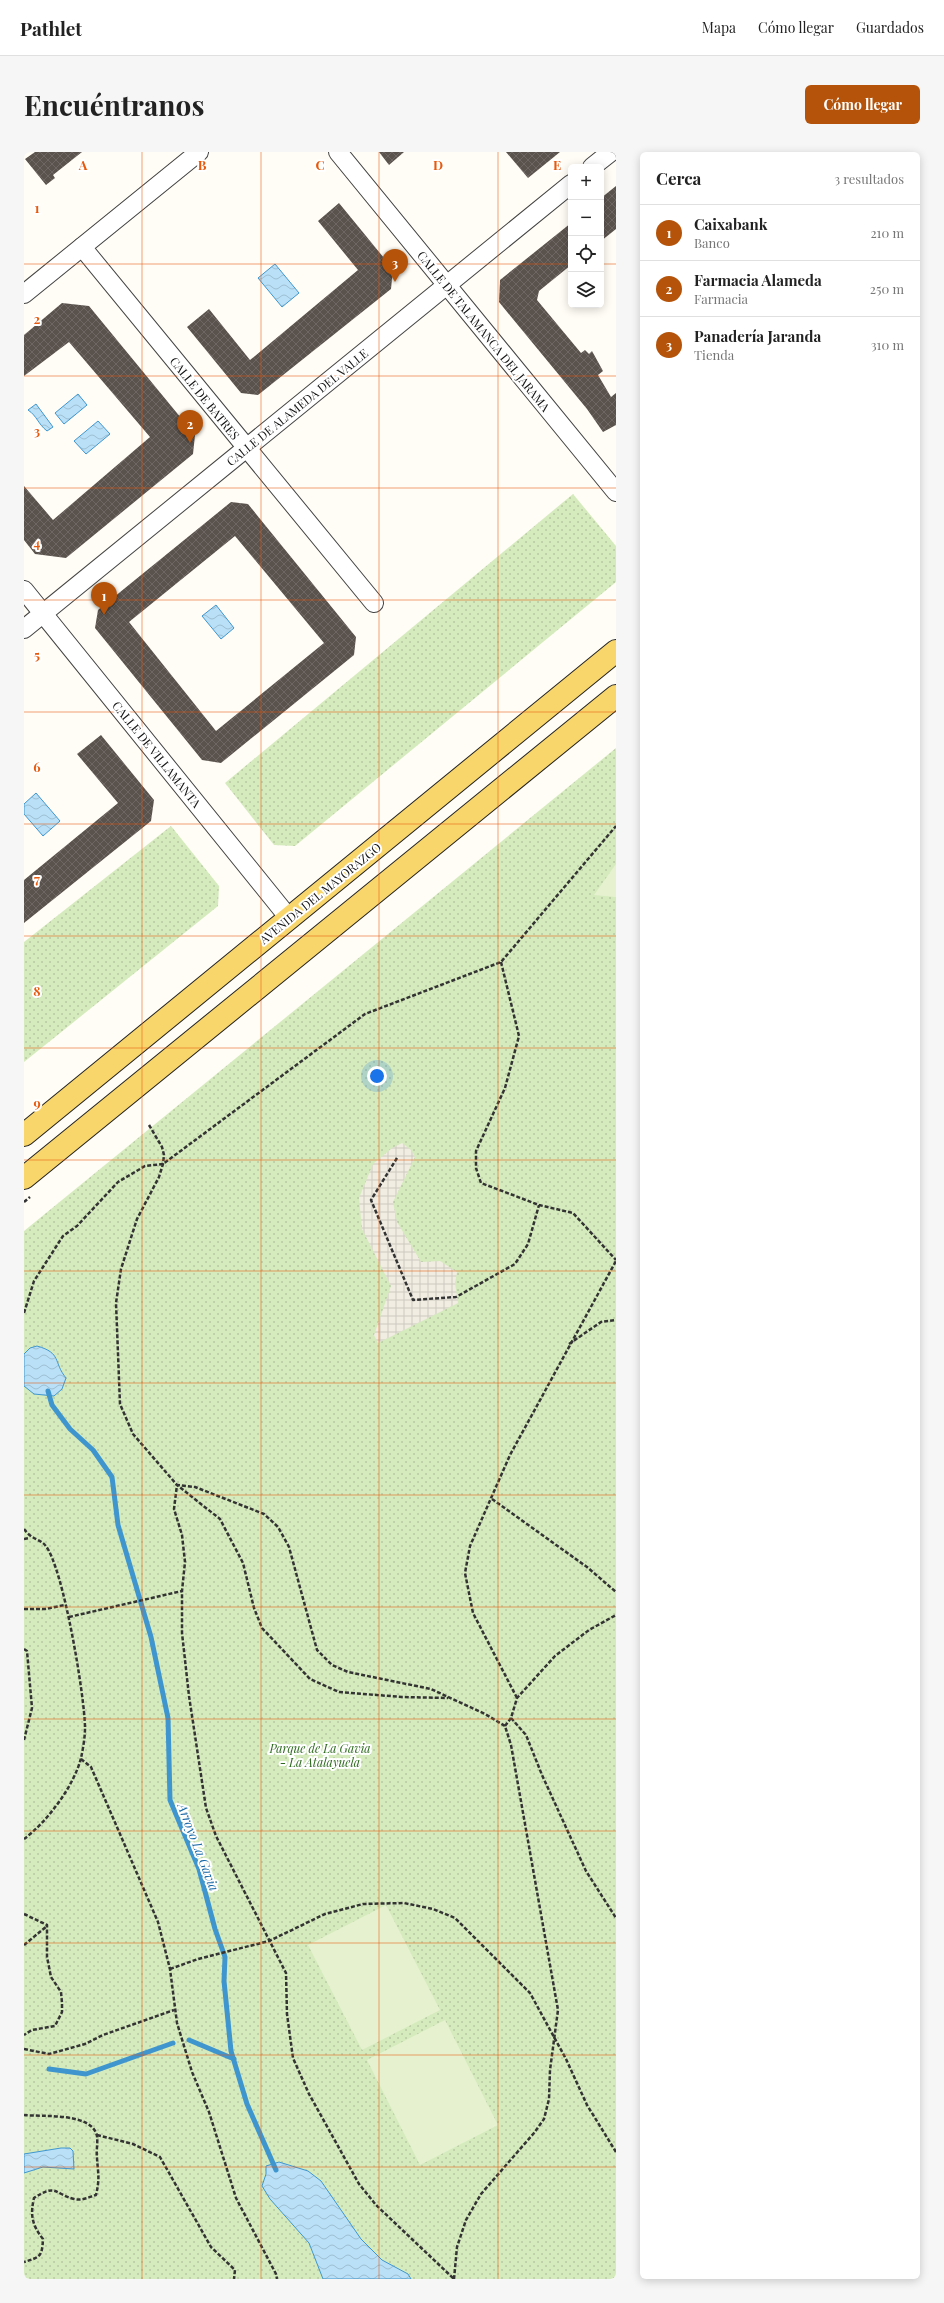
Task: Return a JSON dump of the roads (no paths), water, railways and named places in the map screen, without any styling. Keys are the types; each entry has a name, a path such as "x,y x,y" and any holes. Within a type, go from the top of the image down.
{"main road":[{"name":"AVENIDA DEL MAYORAZGO","path":"24,1135 616,651"},
{"path":"24,1178 616,696"}],"street":[{"path":"24,294 198,152"},
{"name":"CALLE DE TALAMANCA DEL JARAMA","path":"338,152 616,492"},
{"path":"596,164 611,152"},
{"name":"CALLE DE ALAMEDA DEL VALLE","path":"24,629 568,186"},
{"name":"CALLE DE BATRES","path":"82,247 374,603"},
{"name":"CALLE DE VILLAMANTA","path":"24,590 289,918"}],"water":[{"path":"275,264 299,293 282,307 258,278"},
{"path":"78,394 87,405 64,424 55,413"},
{"path":"36,404 53,427 47,431 28,410"},
{"path":"98,421 110,434 86,454 74,441"},
{"path":"216,605 234,628 221,639 202,616"},
{"path":"36,793 60,821 43,836 24,814 24,804"},
{"path":"37,1346 54,1355 66,1378 62,1389 54,1396 34,1394 24,1386 24,1354 30,1348"},
{"path":"70,2148 73,2151 74,2169 43,2167 24,2173 24,2154"},
{"path":"279,2162 308,2171 321,2181 361,2239 382,2260 408,2274 411,2279 323,2279 309,2243 270,2199 262,2186 266,2174 266,2166"}],"waterway":[{"name":"Arroyo La Gavia","path":"48,1391 52,1405 70,1429 93,1450 112,1477 118,1525 151,1637 168,1718 170,1800 199,1869 215,1929 225,1957 224,1981 231,2051 247,2104 276,2170"},
{"path":"189,2040 234,2059"},
{"path":"49,2069 86,2074 173,2043"}],"place":[{"name":"Panadería Jaranda","path":"395,282"},
{"name":"Farmacia Alameda","path":"190,443"},
{"name":"Caixabank","path":"104,615"}],"park label":[{"name":"Parque de La Gavia - La Atalayuela","path":"320,1755"}]}
